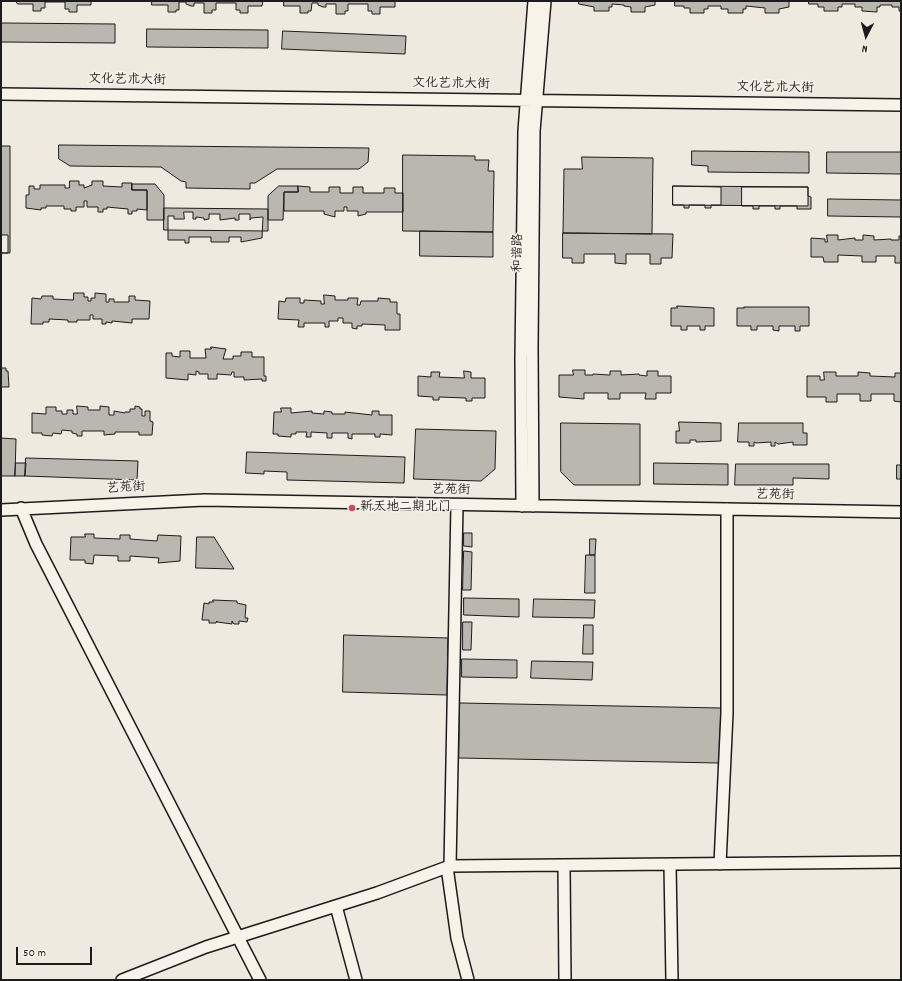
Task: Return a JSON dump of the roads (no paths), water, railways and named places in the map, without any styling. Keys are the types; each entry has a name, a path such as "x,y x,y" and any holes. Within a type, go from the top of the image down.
{"street":[{"name":"和谐路","path":"527,506 532,330 534,131 531,100 534,1"},
{"name":"和谐路","path":"531,100 545,1"},
{"name":"文化艺术大街","path":"1,94 901,105"},
{"name":"艺苑街","path":"1,510 204,500 901,512"},
{"path":"457,505 449,867 457,938 468,980"},
{"path":"21,508 36,544 260,980"},
{"path":"720,864 727,713 727,509"},
{"path":"122,980 206,947 336,906 449,867 901,862"},
{"path":"670,865 672,980"},
{"path":"564,866 564,980"},
{"path":"336,906 356,980"}],"place":[{"name":"新天地二期北门","path":"352,508"}]}
